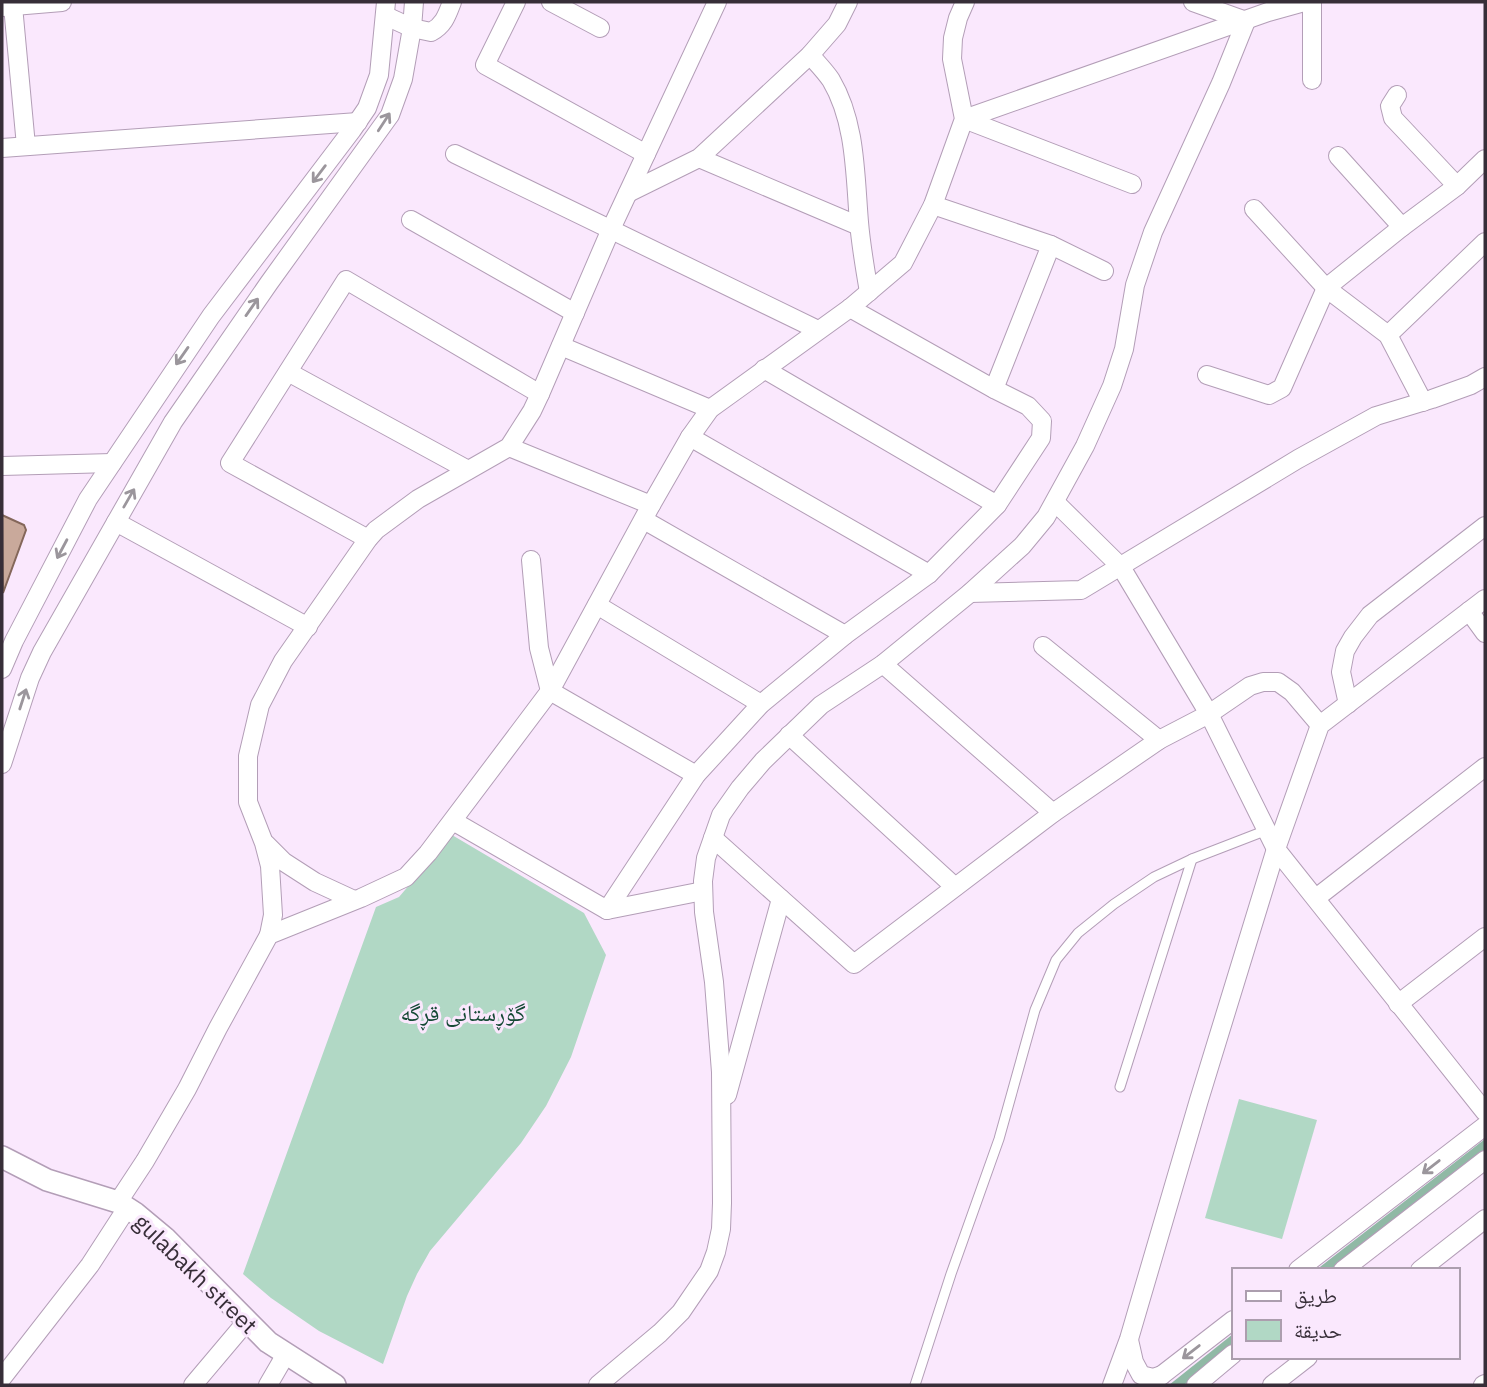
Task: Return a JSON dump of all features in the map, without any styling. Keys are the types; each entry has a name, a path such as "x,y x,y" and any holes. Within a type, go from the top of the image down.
{"street":[{"path":"26,146 8,6 62,2"},
{"path":"2,764 30,678 42,652 173,422 390,114 402,79 414,2"},
{"path":"2,669 88,499 111,463 211,316 367,108 379,75 386,9 412,27 430,32 445,20 452,2"},
{"path":"516,2 485,65 646,154"},
{"path":"551,2 600,28"},
{"path":"2,1378 90,1265 269,935 273,915 270,866 248,802 248,755 260,705 284,661 376,530 418,499 509,447 540,394 611,229 717,2"},
{"path":"628,193 699,158 810,55 837,24 848,2"},
{"path":"269,935 406,877 453,821 550,691 690,437 710,408 850,308 903,262 933,205 964,119 952,59 953,38 965,2"},
{"path":"1193,2 1246,21"},
{"path":"964,119 1246,21 1267,7 1304,2"},
{"path":"1312,2 1312,80"},
{"path":"598,1385 681,1312 709,1271 716,1252 721,1228 721,1072 702,881 706,858 722,815 763,761 821,705 883,664 970,593 1022,546 1046,517 1085,446 1112,386 1124,349 1135,285 1153,232 1221,83 1246,21"},
{"path":"810,55 830,80 850,129 859,226 869,292"},
{"path":"1397,95 1390,106 1393,118 1457,186"},
{"path":"964,119 1132,184"},
{"path":"2,148 358,122"},
{"path":"455,154 818,330"},
{"path":"1338,156 1402,227"},
{"path":"699,158 859,226"},
{"path":"1207,375 1269,395 1282,388 1326,288 1457,186 1485,159"},
{"path":"933,205 1051,245 1104,271"},
{"path":"1254,209 1326,288 1388,335 1423,402"},
{"path":"411,220 575,313"},
{"path":"1388,335 1485,242"},
{"path":"994,389 1051,245"},
{"path":"368,539 230,463 346,280 540,394"},
{"path":"607,910 696,775 761,704 845,635 929,574 997,505 1041,438 1042,421 1028,406 850,308"},
{"path":"561,346 710,408"},
{"path":"764,369 997,505"},
{"path":"288,372 468,470"},
{"path":"970,593 1081,590 1298,459 1376,416 1471,385 1485,377"},
{"path":"690,437 929,574"},
{"path":"509,447 648,512 845,635"},
{"path":"2,466 111,463"},
{"path":"1055,502 1121,567 1209,714 1276,849 1485,1112"},
{"path":"116,522 308,628"},
{"path":"1348,704 1341,672 1345,652 1353,637 1370,615 1485,526"},
{"path":"531,560 539,648 550,691 696,775"},
{"path":"1112,1385 1129,1339 1276,849 1320,724 1485,598"},
{"path":"597,605 761,704"},
{"path":"1469,611 1485,633"},
{"path":"1043,646 1159,740"},
{"path":"883,664 1053,813"},
{"path":"713,838 854,964 1053,813 1159,740 1209,714 1250,686 1263,682 1278,682 1292,692 1320,724"},
{"path":"789,735 955,887"},
{"path":"1315,898 1485,767"},
{"path":"453,821 607,910 703,891"},
{"path":"264,843 284,862 314,881 354,900"},
{"path":"721,1119 781,899"},
{"path":"1398,1004 1485,937"},
{"path":"1301,1268 1485,1126"},
{"name":"gulabakh street","path":"2,1157 47,1180 122,1205 165,1238 268,1342 335,1385"},
{"path":"1346,1268 1485,1160"},
{"name":"gulabakh street","path":"2,1174 47,1180"},
{"path":"1423,1268 1485,1219"},
{"path":"193,1385 247,1321"},
{"path":"1129,1339 1134,1362 1141,1375 1155,1380 1232,1321"},
{"path":"268,1385 286,1354"},
{"path":"1196,1385 1232,1355"},
{"path":"1272,1385 1305,1359"}],"lane":[{"path":"915,1385 999,1139 1035,1010 1056,960 1078,933 1154,877 1267,830"},
{"path":"1120,1087 1192,859"}],"green space":[{"name":"گۆڕستانی قڕگە","path":"452,835 584,913 606,955 571,1057 546,1106 521,1143 430,1251 407,1296 383,1364 319,1331 271,1298 243,1274 376,907 399,897"},
{"path":"1239,1099 1317,1120 1282,1239 1205,1218"},
{"path":"1485,1139 1485,1149 1333,1268 1319,1268"},
{"path":"1232,1335 1232,1346 1184,1385 1169,1385"}],"building":[{"path":"2,515 24,525 26,530 3,593"}]}
